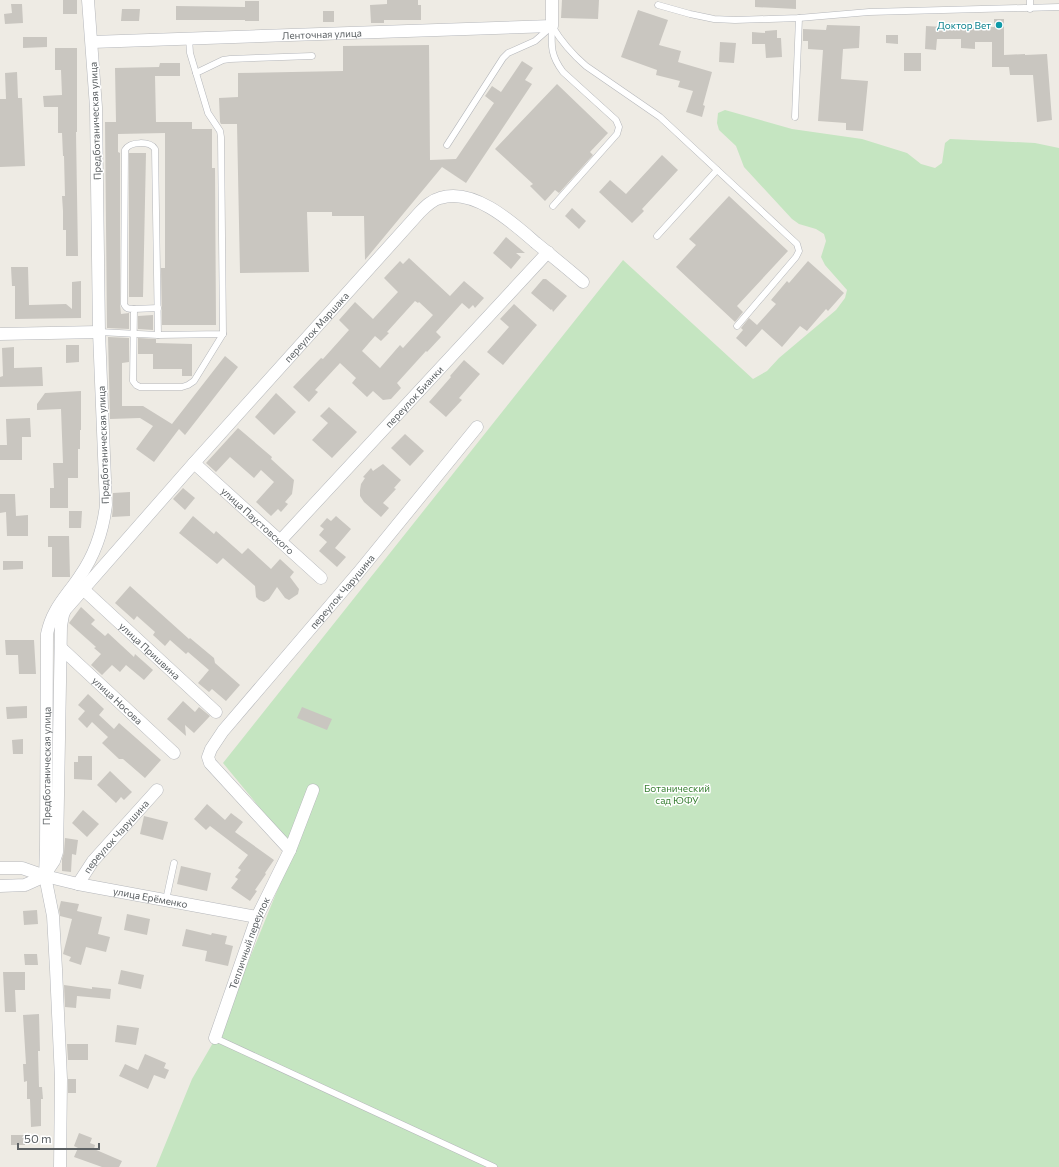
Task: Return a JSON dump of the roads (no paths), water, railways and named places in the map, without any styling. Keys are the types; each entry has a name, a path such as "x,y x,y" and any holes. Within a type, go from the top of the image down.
{"street":[{"name":"Предботаническая улица","path":"60,1167 61,1079 56,969 53,916 45,876 47,634 49,624 58,604 86,566 100,535 105,512 99,332 96,107 88,0"},
{"path":"552,0 552,26"},
{"name":"Ленточная улица","path":"92,42 552,26"},
{"name":"переулок Маршака","path":"83,589 194,463 431,202 450,196 474,200 504,216 583,282"},
{"name":"переулок Бианки","path":"280,541 548,252"},
{"path":"0,334 99,332"},
{"name":"переулок Чарушина","path":"290,850 210,763 208,757 211,749 223,731 358,573 477,426"},
{"name":"улица Паустовского","path":"194,463 321,578"},
{"name":"Предботаническая улица","path":"45,876 57,852 61,626 63,615 83,589"},
{"name":"улица Пришвина","path":"83,589 216,712"},
{"name":"улица Носова","path":"61,648 174,753"},
{"name":"переулок Чарушина","path":"78,884 93,861 157,790"},
{"name":"Тепличный переулок","path":"215,1038 257,917 290,850 313,790"},
{"name":"улица Ерёменко","path":"0,868 22,868 45,876 78,884 257,917"},
{"path":"0,886 24,885 45,876"}],"lane":[{"path":"1030,0 1030,9"},
{"path":"658,5 690,14 735,20 799,18 869,12 1030,9 1059,7"},
{"path":"795,117 799,18"},
{"path":"447,145 503,58 508,53 535,41 552,26"},
{"path":"552,26 559,39 576,58 660,117 797,244 799,251 796,257 736,326"},
{"path":"552,26 551,48 558,66 616,120 619,127 617,134 553,206"},
{"path":"134,309 133,381 136,385 140,387 182,387 194,381 223,334 222,137 220,130 208,113 190,53 189,38"},
{"path":"196,73 223,60 312,56"},
{"path":"158,308 128,309 124,304 125,150 127,146 131,144 149,144 153,145 155,149 158,308 158,335"},
{"path":"657,236 718,170"},
{"path":"99,332 158,335 223,334"},
{"path":"166,900 174,863"},
{"path":"215,1038 494,1167"}],"place":[{"name":"Доктор Вет","path":"999,25"}],"park label":[{"name":"Ботанический сад ЮФУ","path":"677,794"}]}
